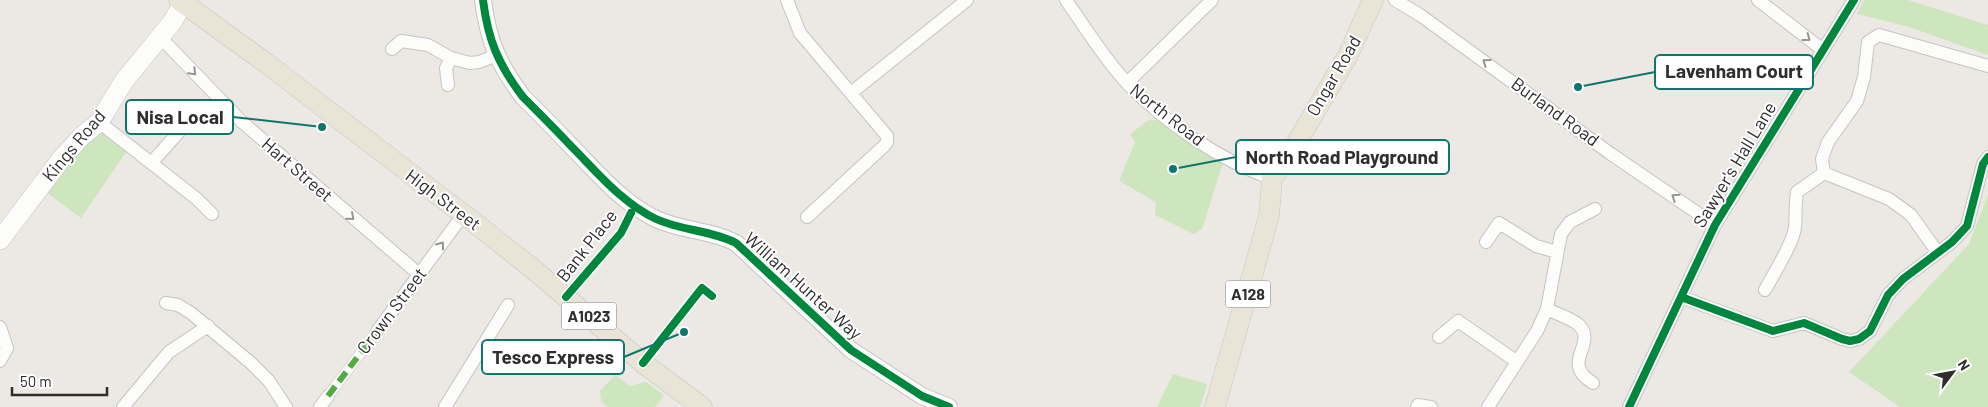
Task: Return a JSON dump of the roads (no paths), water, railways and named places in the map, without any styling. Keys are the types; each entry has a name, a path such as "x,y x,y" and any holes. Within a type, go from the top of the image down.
{"main road":[{"name":"Ongar Road","path":"1215,407 1267,224 1272,179 1292,151 1348,55 1373,0"},
{"name":"Kings Road","path":"0,240 62,158 81,137 99,122 124,80 173,21 182,1"},
{"name":"High Street","path":"182,1 266,62 533,269 643,363 702,407"}],"street":[{"name":"William Hunter Way","path":"483,0 488,36 509,77 523,96 592,168 636,207 656,219 682,228 722,236 736,244 851,350 922,396 943,406"},
{"path":"787,0 800,33 888,136 888,142 807,217"},
{"path":"851,93 967,0"},
{"name":"North Road","path":"1066,0 1127,83 1165,118 1202,143 1248,170 1272,179"},
{"path":"1127,83 1212,0"},
{"name":"Burland Road","path":"1395,0 1420,15 1612,154 1715,225"},
{"path":"1758,0 1823,50"},
{"name":"Sawyer's Hall Lane","path":"1629,407 1715,225 1854,0"},
{"path":"1824,173 1822,159 1828,142 1856,101 1864,77 1868,42 1879,35 1988,66"},
{"name":"Hart Street","path":"160,36 242,122 420,275"},
{"path":"392,48 401,42 428,45 451,58 470,63 480,62 497,55"},
{"path":"448,85 446,68 451,58"},
{"path":"99,122 152,162 197,199 212,214"},
{"path":"152,162 187,123"},
{"path":"1681,296 1773,331 1804,323 1842,339 1850,341 1859,339 1870,331 1888,294 1903,279 1952,242 1967,226 1983,164 1988,157"},
{"path":"1765,290 1790,244 1796,228 1795,208 1797,192 1824,173 1889,199 1911,215 1938,253"},
{"path":"1488,407 1537,331 1547,309 1561,234 1570,222 1595,209"},
{"name":"Crown Street","path":"320,407 463,215"},
{"path":"1486,242 1498,224 1536,246 1558,252"},
{"path":"166,303 178,305 208,326 269,381 286,407"},
{"path":"445,407 508,305"},
{"path":"1547,309 1578,325 1583,332 1585,342 1578,360 1580,370 1586,379 1593,383"},
{"path":"1439,337 1458,321 1516,361"},
{"path":"123,407 169,352 208,326"},
{"path":"0,327 7,348 0,361"},
{"path":"1418,407 1418,405 1431,407"}],"place":[{"name":"Lavenham Court","path":"1578,87"},
{"name":"Nisa Local","path":"322,127"},
{"name":"North Road Playground","path":"1173,169"},
{"name":"Tesco Express","path":"684,332"}]}
